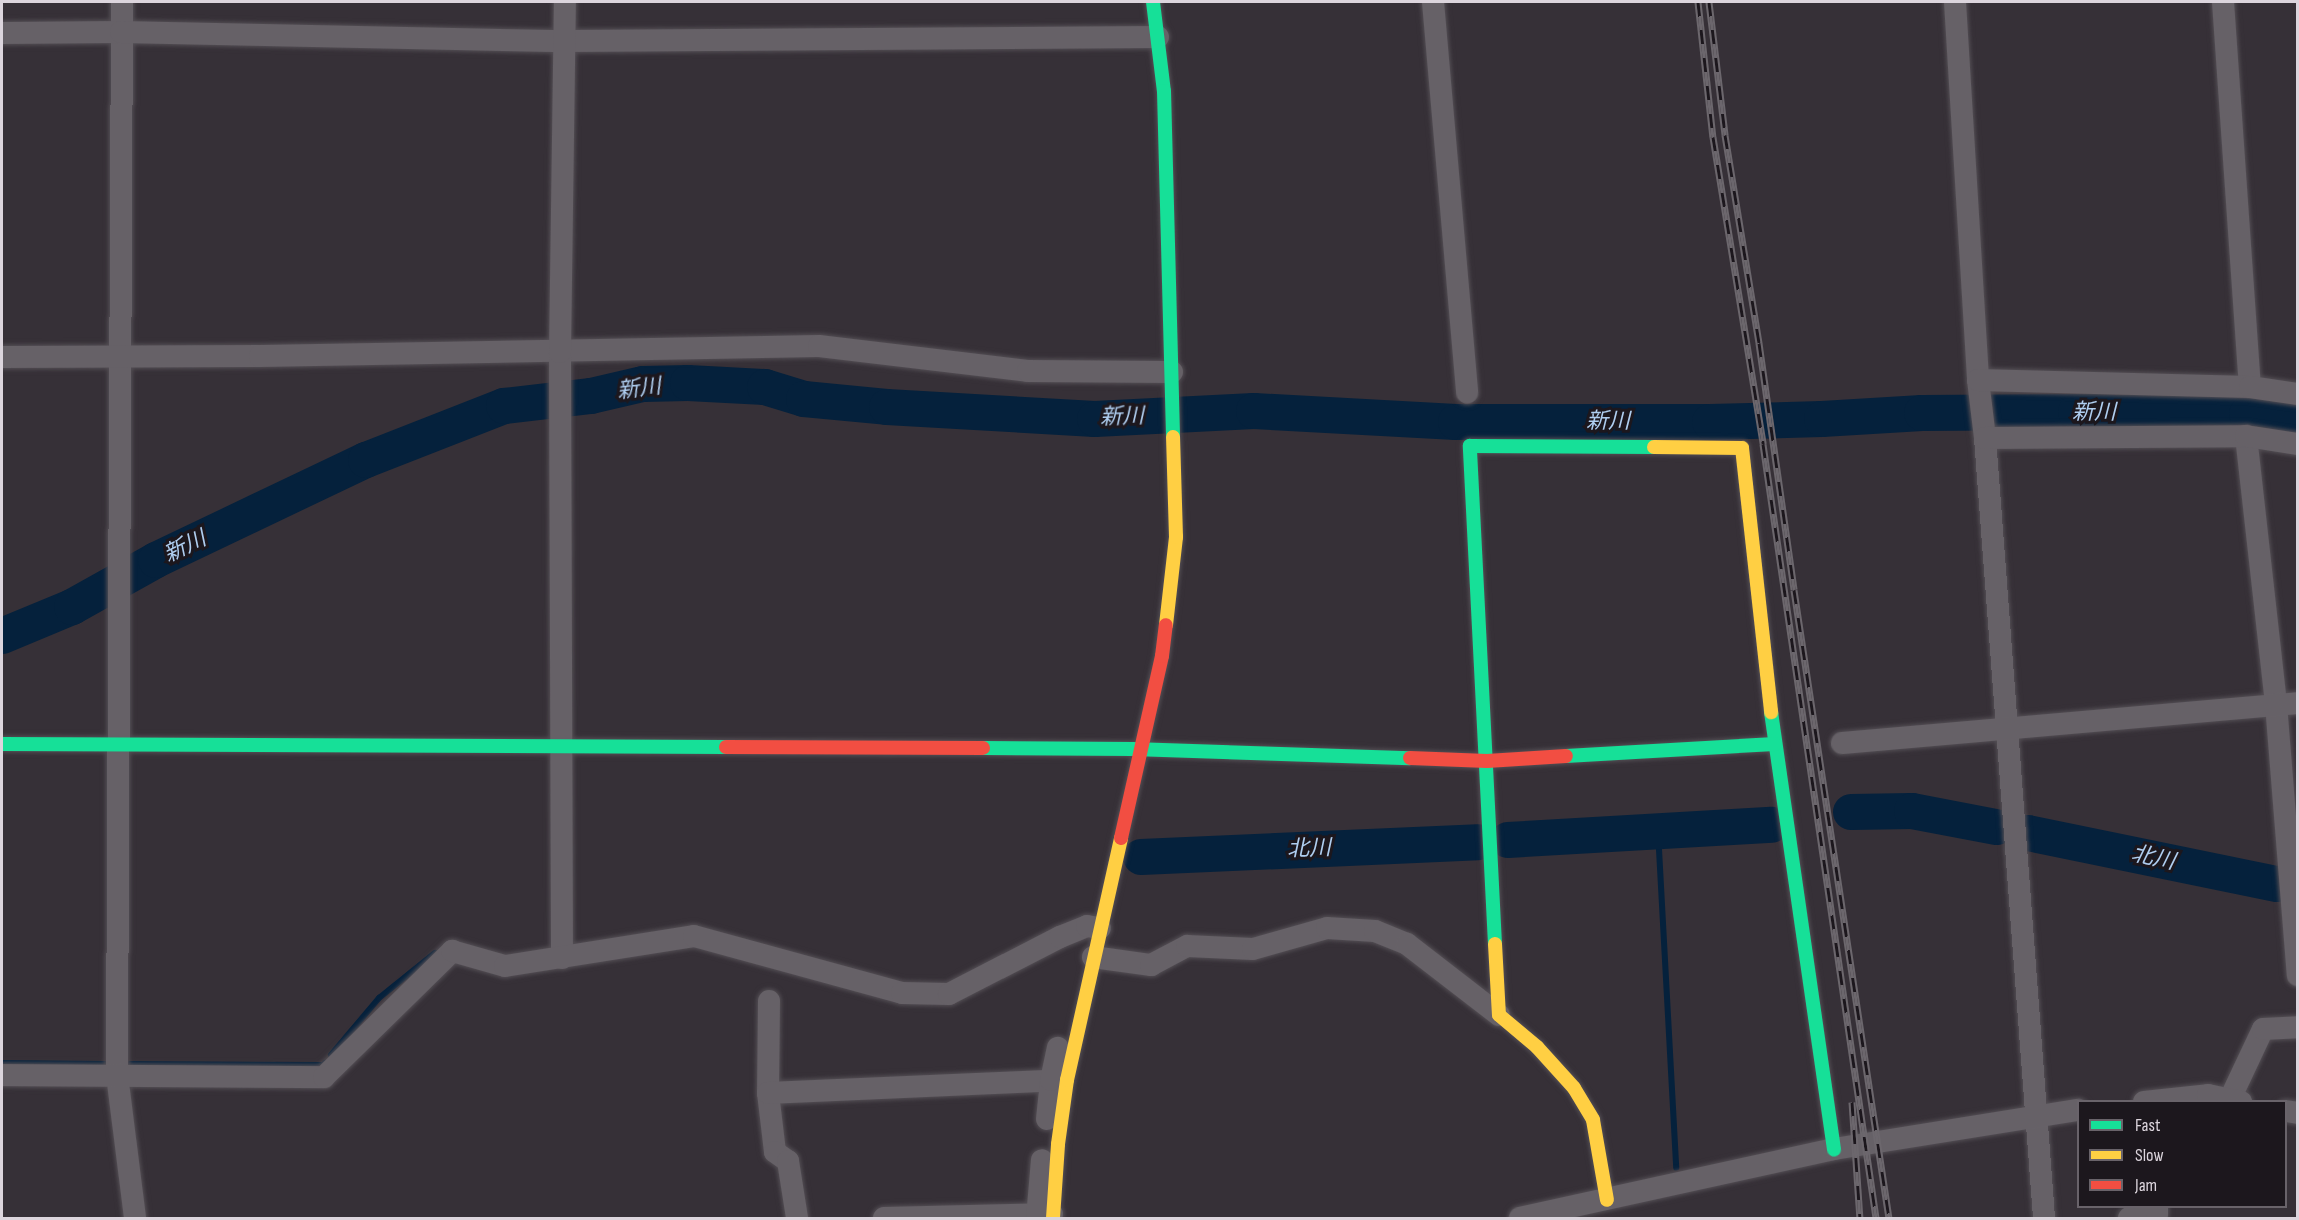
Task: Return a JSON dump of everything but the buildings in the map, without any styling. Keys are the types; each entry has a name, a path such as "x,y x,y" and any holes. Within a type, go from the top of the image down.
{"street":[{"path":"122,2 117,1075 135,1218"},
{"path":"562,958 560,352 565,2"},
{"path":"898,1218 1045,1216 1059,1080 1137,749 1150,658 1162,538 1167,445 1164,380 1164,91 1153,2"},
{"path":"1433,2 1467,393"},
{"path":"1955,2 1978,380 1985,438 2044,1218"},
{"path":"2223,2 2250,387"},
{"path":"2,33 121,32 566,41 1158,37"},
{"path":"2,357 120,358 819,346 1028,371 1164,380"},
{"path":"1978,380 2250,387 2298,394"},
{"path":"1985,438 2246,436 2298,444"},
{"path":"2246,436 2287,703 2298,975"},
{"path":"1499,1015 1470,446 1742,448 1775,744 1834,1149"},
{"path":"1842,743 2287,703"},
{"path":"2,744 1137,749 1487,761 1775,744"},
{"path":"2,1075 324,1077 452,951 505,966 694,936 902,993 949,994 1060,937 1094,927"},
{"path":"1059,1080 1093,957 1094,927"},
{"path":"1093,957 1151,965 1187,946 1253,949 1328,928 1375,931 1407,944 1537,1047 1574,1088 1593,1120 1607,1200"},
{"path":"769,1001 768,1093 775,1152 788,1161 798,1218"},
{"path":"2160,1100 2208,1095 2235,1100 2263,1029 2298,1027"},
{"path":"768,1093 1059,1080"},
{"path":"1520,1218 1834,1149 2077,1110"},
{"path":"2129,1218 2157,1214 2157,1208"}],"waterway":[{"name":"新川","path":"2,636 72,607 156,560 366,460 504,406 591,396 643,384 688,383 765,387 804,399 887,407 1095,419 1254,411 1456,422 1710,422 1922,413 2076,412 2247,414 2298,421"},
{"name":"北川","path":"1851,812 1912,811 1996,827"},
{"name":"北川","path":"1508,840 1772,825"},
{"path":"1658,831 1676,1168"},
{"name":"北川","path":"2028,833 2277,884"},
{"name":"北川","path":"1141,857 1478,842"},
{"path":"331,1055 379,998 435,953"},
{"path":"2,1063 106,1064"},
{"path":"130,1064 323,1065 325,1063"}],"railway":[{"path":"1698,2 1713,137 1763,444 1876,1218"},
{"path":"1709,2 1725,135 1759,343 1889,1218"},
{"path":"1852,1102 1860,1218"}],"traffic: fast":[{"path":"1153,2 1164,91 1173,437"},
{"path":"1495,944 1470,446 1654,447"},
{"path":"1771,712 1834,1149"},
{"path":"2,744 726,747"},
{"path":"1566,756 1775,744"},
{"path":"983,748 1133,749 1410,758"}],"traffic: slow":[{"path":"1166,625 1176,537 1173,437"},
{"path":"1654,447 1742,448 1771,712"},
{"path":"1053,1218 1058,1144 1067,1080 1121,838"},
{"path":"1495,944 1499,1015 1537,1047 1574,1088 1593,1120 1607,1200"}],"traffic: jam":[{"path":"1121,838 1162,656 1166,625"},
{"path":"726,747 983,748"},
{"path":"1410,758 1487,761 1566,756"}]}
